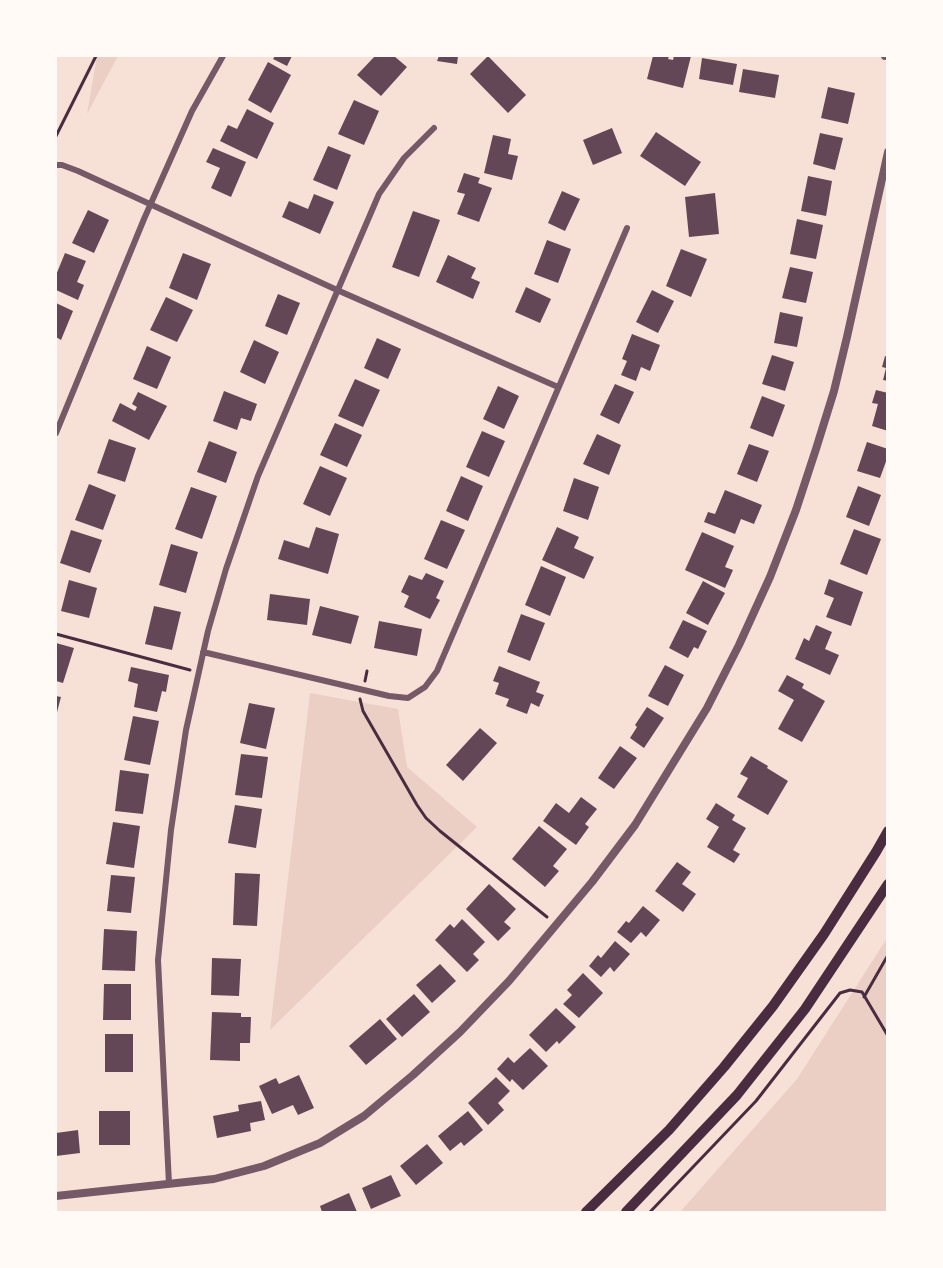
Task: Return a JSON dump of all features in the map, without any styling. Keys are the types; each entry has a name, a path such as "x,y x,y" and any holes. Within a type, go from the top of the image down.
{"highway":[{"path":"586,1212 669,1130 724,1067 773,1005 824,934 888,831"},
{"path":"626,1212 737,1095 778,1044 805,1009 888,884"}],"street":[{"path":"56,432 151,203 192,111 223,56"},
{"path":"169,1184 158,960 171,830 186,730 203,652 226,569 258,476 379,194 404,158 434,128"},
{"path":"56,1196 214,1179 264,1166 320,1143 363,1116 460,1032 558,925 635,825 670,768 712,697 770,577 796,510 834,391 888,152"},
{"path":"56,165 78,171 151,203 337,290 558,387"},
{"path":"203,652 389,696 408,698 425,687 437,671 627,228"}],"path":[{"path":"56,136 96,56"},
{"path":"56,634 199,672"},
{"path":"367,671 360,700 363,711 426,818 558,925"},
{"path":"864,997 888,955"},
{"path":"650,1212 756,1101 840,993 850,990 862,992 888,1036"}],"shaded area":[{"path":"97,56 118,56 87,114"},
{"path":"310,693 398,709 407,767 477,827 270,1030"},
{"path":"887,938 887,1212 680,1212 797,1079"}],"building":[{"path":"275,56 292,56 287,66 273,59"},
{"path":"375,56 394,56 407,67 381,96 357,75"},
{"path":"439,56 458,56 457,64 437,61"},
{"path":"488,56 526,95 508,113 470,74"},
{"path":"653,56 669,56 668,59 673,60 674,56 691,56 683,88 647,79"},
{"path":"702,58 737,64 733,85 699,79"},
{"path":"268,62 291,75 271,113 248,100"},
{"path":"743,69 779,75 775,98 739,92"},
{"path":"828,87 855,93 848,124 821,118"},
{"path":"354,100 379,111 364,145 338,134"},
{"path":"247,109 274,123 257,159 220,141 228,125 237,129"},
{"path":"612,128 622,153 593,165 583,140"},
{"path":"656,132 701,162 685,186 640,156"},
{"path":"820,133 843,138 835,170 813,164"},
{"path":"493,135 511,139 508,154 518,156 512,180 484,173"},
{"path":"328,146 351,155 337,190 313,180"},
{"path":"213,148 246,162 231,197 211,188 220,168 206,162"},
{"path":"464,173 480,178 478,183 492,188 479,222 457,214 465,194 457,192"},
{"path":"808,176 832,181 826,216 801,211"},
{"path":"562,191 580,199 565,231 548,223"},
{"path":"715,193 719,234 689,237 685,197"},
{"path":"314,194 334,202 320,234 282,217 289,201 308,209"},
{"path":"88,210 109,220 94,253 72,243"},
{"path":"413,211 440,220 419,277 392,267"},
{"path":"797,219 823,225 816,259 790,254"},
{"path":"547,240 571,249 558,283 534,274"},
{"path":"681,249 707,259 691,297 666,286"},
{"path":"65,253 86,261 77,282 84,285 78,300 56,290 56,275"},
{"path":"183,253 211,264 197,300 169,288"},
{"path":"448,255 476,268 471,278 480,282 473,299 436,282"},
{"path":"790,267 813,272 806,303 782,298"},
{"path":"526,287 551,299 540,323 515,312"},
{"path":"652,290 674,301 658,333 636,322"},
{"path":"278,294 300,303 287,335 265,326"},
{"path":"166,297 193,310 177,342 150,330"},
{"path":"56,303 73,311 61,340 56,337"},
{"path":"780,312 803,317 797,347 774,343"},
{"path":"632,334 660,345 650,371 641,367 636,381 621,375 627,361 622,359"},
{"path":"377,338 401,349 388,379 364,368"},
{"path":"254,340 279,352 265,384 240,372"},
{"path":"147,346 171,357 157,389 133,379"},
{"path":"772,355 794,362 785,391 762,384"},
{"path":"885,356 888,357 888,381 883,380 886,368 882,367"},
{"path":"355,379 380,390 363,427 338,416"},
{"path":"615,384 634,392 619,424 600,415"},
{"path":"498,386 519,396 504,429 483,419"},
{"path":"876,390 888,393 888,431 872,426 878,404 872,403"},
{"path":"224,391 257,404 251,421 241,418 237,430 213,421"},
{"path":"138,392 167,406 149,440 112,421 120,403 135,411 137,407 132,404"},
{"path":"762,396 785,405 773,437 750,428"},
{"path":"335,423 362,435 347,467 320,455"},
{"path":"482,431 505,441 489,477 466,467"},
{"path":"597,434 621,445 609,475 583,464"},
{"path":"109,439 136,448 125,482 97,473"},
{"path":"209,441 237,452 226,483 197,472"},
{"path":"867,442 888,449 888,456 880,478 857,471"},
{"path":"749,444 769,451 757,482 737,474"},
{"path":"320,466 347,478 330,516 303,504"},
{"path":"461,476 483,486 468,521 446,511"},
{"path":"574,478 599,487 588,520 563,511"},
{"path":"89,484 116,495 103,530 75,520"},
{"path":"858,486 881,495 869,526 846,517"},
{"path":"191,487 217,496 202,539 175,529"},
{"path":"725,490 762,505 754,524 741,519 735,534 704,522 708,512 715,514"},
{"path":"441,520 465,530 447,569 424,559"},
{"path":"316,527 339,534 328,574 278,559 284,540 309,548"},
{"path":"557,527 579,537 574,548 594,557 584,579 542,560"},
{"path":"854,529 881,539 867,575 840,564"},
{"path":"71,530 102,540 90,573 60,563"},
{"path":"702,532 734,546 725,567 733,570 725,588 685,570"},
{"path":"171,544 198,552 186,593 159,585"},
{"path":"541,566 566,577 550,616 525,605"},
{"path":"426,573 444,581 436,598 440,600 430,619 404,607 409,596 401,592 409,575 422,580"},
{"path":"829,579 863,592 851,626 826,617 834,598 824,594"},
{"path":"69,580 97,588 89,618 61,611"},
{"path":"703,581 725,593 708,625 686,613"},
{"path":"270,594 310,599 307,625 267,620"},
{"path":"154,606 181,612 172,650 145,644"},
{"path":"320,606 359,616 351,644 312,635"},
{"path":"521,614 545,623 530,661 507,652"},
{"path":"683,620 707,631 698,649 694,647 688,658 669,648"},
{"path":"379,621 422,629 417,656 374,648"},
{"path":"816,625 832,632 825,649 839,655 830,675 795,659 804,638 809,641"},
{"path":"56,643 74,648 63,683 56,681"},
{"path":"665,665 684,675 668,706 648,696"},
{"path":"499,666 540,682 536,692 544,695 539,707 531,703 527,714 506,706 509,699 495,694 499,683 493,681"},
{"path":"131,667 169,675 166,692 162,691 157,712 134,707 138,684 128,681"},
{"path":"787,675 804,684 802,688 825,701 802,742 778,729 794,700 778,691"},
{"path":"56,696 61,697 56,716"},
{"path":"249,703 275,708 266,749 240,743"},
{"path":"647,707 664,718 644,748 630,738 637,727 635,725"},
{"path":"133,716 159,721 150,765 124,760"},
{"path":"480,728 497,743 463,781 446,765"},
{"path":"620,746 637,758 614,789 598,778"},
{"path":"241,754 268,757 262,798 235,795"},
{"path":"751,756 788,781 768,815 737,797 748,778 740,774"},
{"path":"120,770 149,774 143,814 115,811"},
{"path":"581,797 597,809 585,824 589,827 576,845 543,821 556,803 569,813"},
{"path":"716,803 735,815 732,820 746,828 733,850 740,854 734,863 707,847 719,827 706,819"},
{"path":"235,805 262,809 256,848 228,843"},
{"path":"113,822 140,826 134,868 106,864"},
{"path":"539,826 567,849 553,866 559,871 545,887 512,859"},
{"path":"677,862 691,872 682,884 696,894 683,912 655,891"},
{"path":"235,873 260,874 257,926 233,925"},
{"path":"111,875 135,877 131,913 107,911"},
{"path":"489,884 516,909 504,922 511,928 498,941 466,909"},
{"path":"643,906 660,920 646,937 641,932 631,943 617,932 626,921 629,923"},
{"path":"462,919 485,942 473,954 479,960 467,972 435,940 450,924 454,928"},
{"path":"104,929 137,931 135,971 102,970"},
{"path":"615,941 630,954 614,972 610,967 601,977 589,966 598,955 601,958"},
{"path":"212,958 241,959 239,996 211,995"},
{"path":"440,964 456,981 432,1003 416,985"},
{"path":"583,973 603,993 579,1018 563,1004 572,995 567,990"},
{"path":"104,984 131,984 131,1020 103,1020"},
{"path":"414,994 430,1012 402,1037 386,1019"},
{"path":"556,1008 576,1027 559,1044 557,1041 546,1052 529,1035"},
{"path":"212,1012 241,1013 241,1017 251,1017 250,1043 240,1043 240,1061 210,1060"},
{"path":"380,1019 397,1039 366,1065 349,1046"},
{"path":"105,1034 133,1034 133,1072 105,1072"},
{"path":"530,1048 548,1066 523,1090 512,1079 510,1082 497,1069 508,1057 514,1063"},
{"path":"299,1075 314,1108 298,1115 293,1105 272,1114 259,1086 276,1078 279,1084"},
{"path":"496,1077 510,1091 498,1103 504,1110 488,1125 468,1103"},
{"path":"261,1101 265,1120 250,1123 251,1131 217,1138 213,1116 239,1111 238,1105"},
{"path":"99,1111 130,1111 130,1145 99,1145"},
{"path":"468,1111 483,1130 464,1146 461,1142 450,1151 438,1136"},
{"path":"78,1130 80,1153 56,1156 56,1133"},
{"path":"427,1144 443,1163 416,1185 400,1166"},
{"path":"391,1175 401,1196 371,1209 362,1188"},
{"path":"349,1193 357,1212 322,1212 320,1206"}]}
